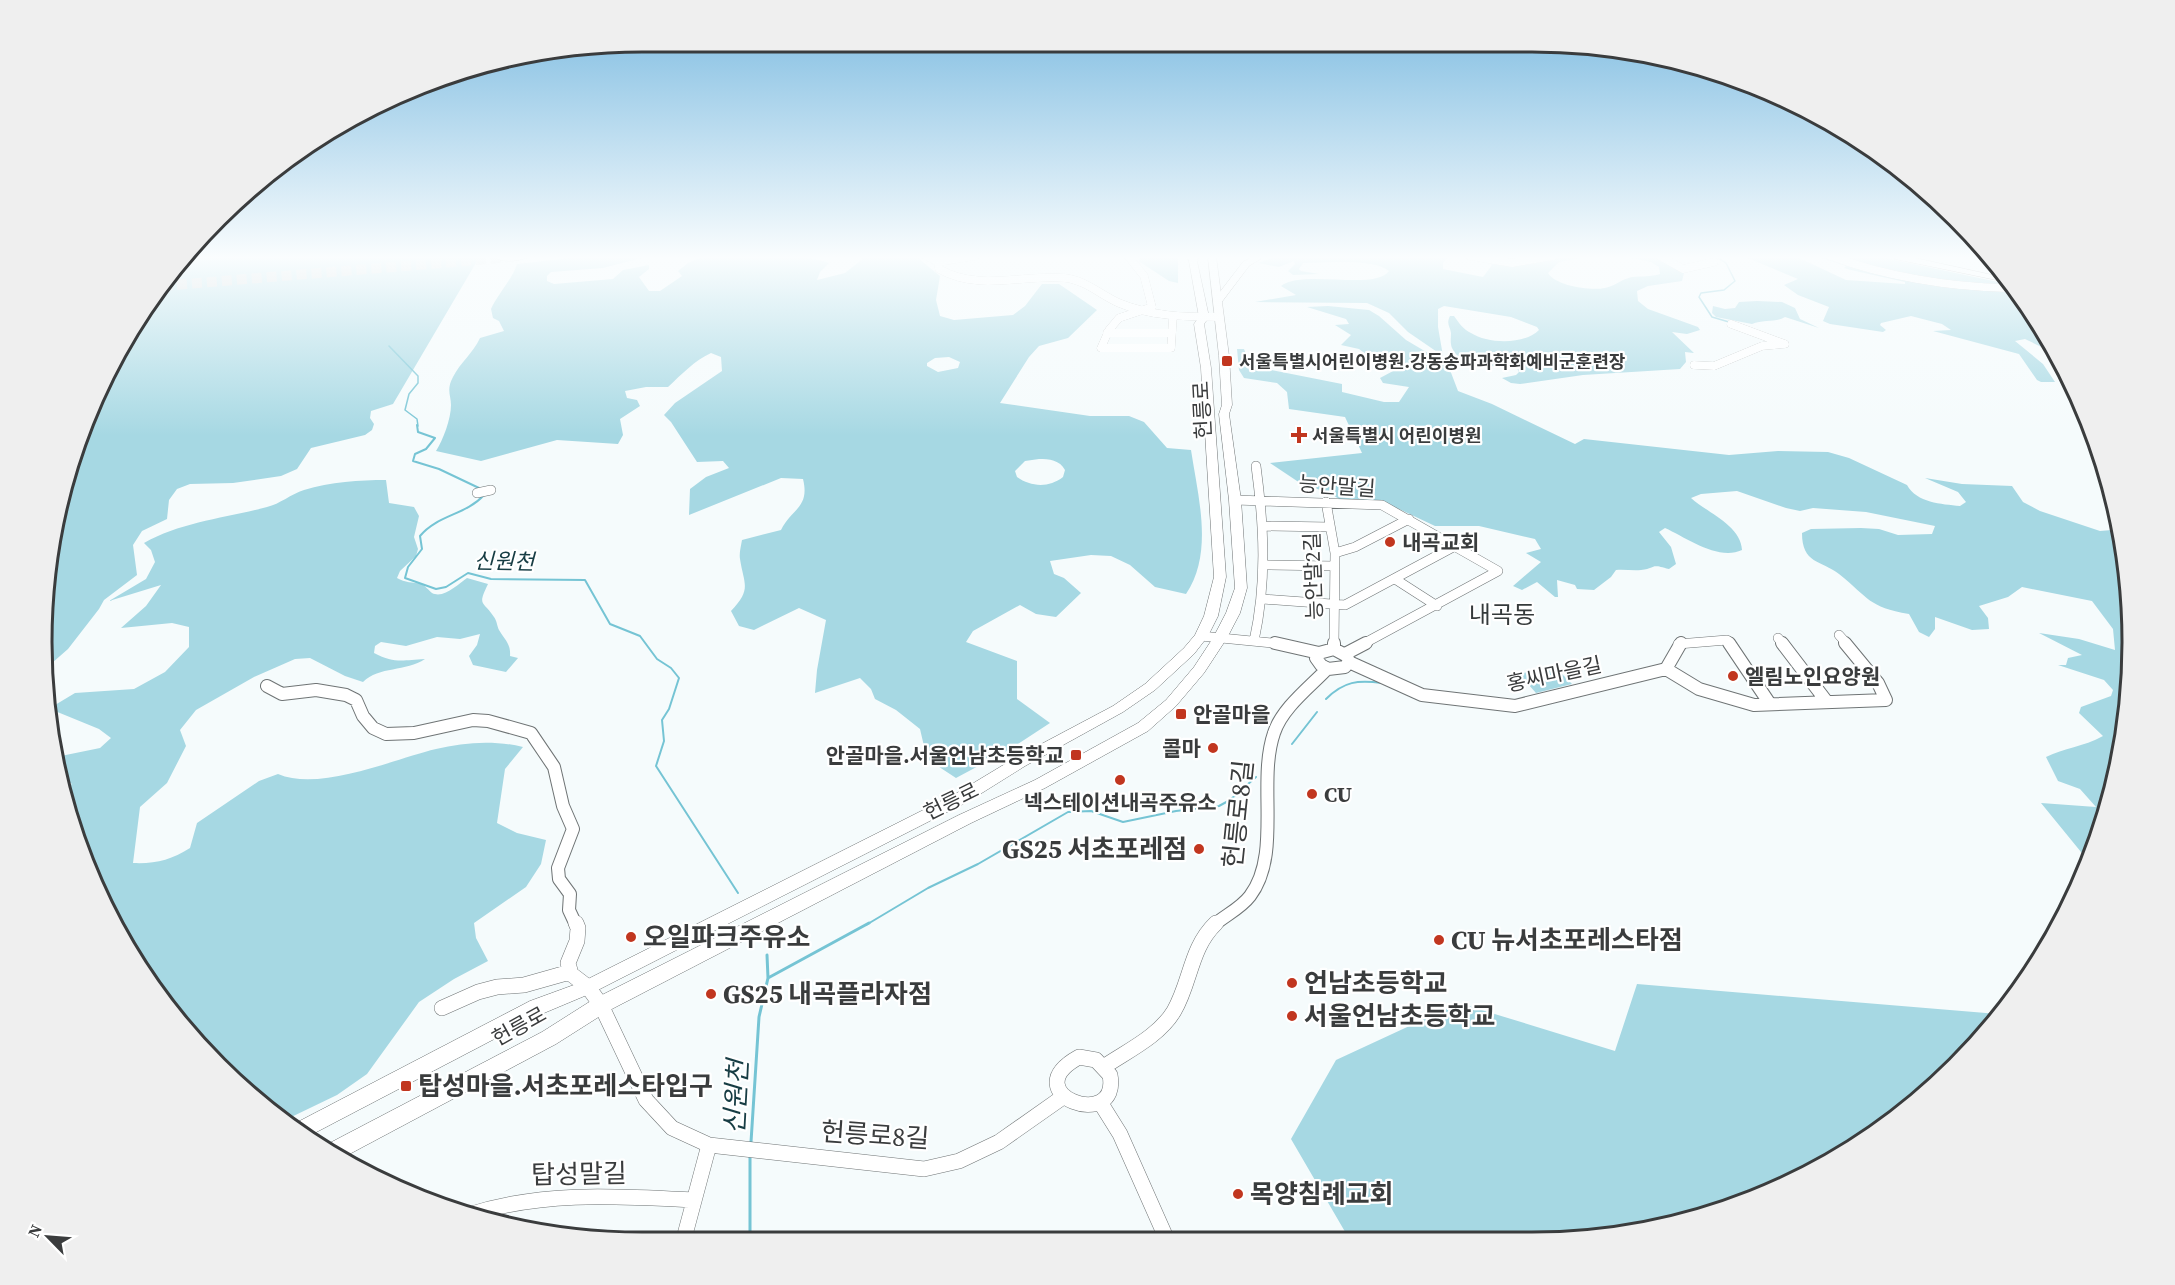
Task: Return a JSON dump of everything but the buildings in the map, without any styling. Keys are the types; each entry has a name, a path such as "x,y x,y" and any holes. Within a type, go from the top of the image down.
{"main road":[{"name":"헌릉로","path":"306,1127 537,1007 588,987 760,898 919,820 1106,716 1150,687 1189,651 1201,636 1211,615 1220,577 1206,368 1199,324 1204,317"},
{"name":"헌릉로","path":"340,1148 549,1038 602,1005 965,819 1040,784 1143,727 1171,703 1199,670 1220,638 1233,613 1241,588 1235,500 1224,414 1227,405 1218,317"}],"street":[{"path":"1122,316 1107,333 1101,348 1171,348 1173,316 1218,317"},
{"path":"1694,365 1714,366 1762,346 1785,344 1731,324"},
{"path":"1107,333 1172,333"},
{"path":"1254,641 1263,599 1266,565 1256,466"},
{"path":"477,492 491,490"},
{"name":"능안말길","path":"1235,500 1382,506 1409,519 1498,571 1437,606 1342,655"},
{"name":"능안말2길","path":"1326,502 1335,553 1333,606 1342,655"},
{"name":"능안말길","path":"1335,553 1355,547 1409,519"},
{"path":"1262,526 1330,527"},
{"path":"1263,599 1333,606 1345,605 1455,546"},
{"path":"1266,565 1334,566"},
{"path":"1395,579 1437,606"},
{"path":"1770,704 1726,640 1679,643 1666,669 1700,689 1754,705 1886,700 1878,683 1839,635"},
{"path":"1201,636 1254,641 1342,655 1341,669 1327,669 1317,661 1318,653"},
{"path":"1778,638 1827,702"},
{"name":"홍씨마을길","path":"1342,655 1422,695 1440,699 1515,706 1666,669"},
{"name":"헌릉로8길","path":"1105,1066 1152,1033 1173,1012 1199,945 1210,929 1244,904 1256,886 1264,857 1269,756 1275,730 1327,669"},
{"path":"267,686 274,693 282,696 312,690 350,696 356,700 356,707 366,722 375,731 383,734 421,734 437,726 472,720 488,720 531,734 554,767 563,806 573,829 558,868 559,879 570,894 569,910 578,928 577,941 568,963 570,972 588,987 602,1005 646,1100 672,1128 709,1145 685,1232"},
{"path":"442,1008 478,992 497,987 524,985 570,972"},
{"path":"1079,1058 1088,1058 1105,1066 1112,1080 1111,1088 1108,1095 1100,1102 1086,1106 1077,1105 1063,1097 1056,1080 1064,1065 1079,1058"},
{"name":"헌릉로8길","path":"709,1145 924,1169 959,1161 999,1142 1063,1097"},
{"path":"1100,1102 1120,1134 1164,1232"},
{"name":"탑성말길","path":"482,1209 525,1199 567,1195 693,1200"}],"shaded area":[{"path":"151,316 445,316 393,404 371,411 370,418 374,424 372,430 365,435 311,448 297,469 281,476 233,483 190,484 177,489 169,500 167,519 142,531 133,545 137,575 104,600 68,649 53,662 52,642 58,565 73,490 97,417 113,382"},
{"path":"493,316 940,316 954,320 1002,316 1091,316 1068,338 1039,346 1029,357 1000,403 1090,416 1129,416 1144,422 1167,448 1191,450 1202,524 1200,560 1195,578 1186,594 1155,587 1130,565 1111,556 1091,555 1050,561 1054,574 1064,578 1081,593 1056,617 1036,614 1020,605 973,631 966,642 1017,661 1017,699 1050,723 1012,748 956,778 927,759 920,729 896,710 875,699 871,689 860,678 815,693 826,620 799,608 754,630 739,626 731,611 742,597 745,586 740,557 742,540 781,530 802,502 805,489 803,479 781,478 689,515 690,489 706,477 729,468 723,461 697,462 664,415 675,403 722,371 721,357 711,353 705,356 668,387 646,387 625,391 627,398 637,400 640,406 620,419 623,435 618,444 557,440 481,461 436,451 450,417 449,389 453,377 480,338 504,331 499,321","holes":["949,357 960,362 958,368 938,372 927,366 927,363 935,358","1025,461 1057,462 1065,470 1063,477 1058,481 1040,485 1028,483 1017,477 1015,471"]},
{"path":"1336,316 1379,316 1406,340 1445,363 1458,391 1492,404 1575,444 1584,439 1729,455 1778,451 1828,452 1849,458 1907,485 1917,496 1930,502 1960,506 1966,502 1958,492 1925,478 1962,484 2012,486 2023,502 2040,511 2100,531 2111,530 2121,604 2121,681 2111,758 2083,854 2041,803 2096,807 2080,789 2058,781 2046,757 2103,736 2079,713 2081,707 2111,696 2113,690 2104,680 2058,665 2066,665 2068,658 2082,655 2039,633 2079,639 2115,650 2113,629 2092,601 2022,587 2008,597 1979,606 1988,618 1989,629 1972,630 1935,617 1935,629 1929,637 1919,632 1909,614 1877,605 1839,574 1809,556 1805,551 1802,533 1811,529 1861,528 1879,529 1898,535 1932,534 1935,526 1866,512 1813,508 1800,511 1737,491 1701,494 1691,498 1736,533 1742,550 1733,553 1713,551 1665,528 1659,532 1671,547 1676,564 1669,569 1656,566 1641,570 1616,570 1611,577 1594,590 1577,589 1575,585 1557,580 1558,597 1537,582 1522,590 1513,586 1541,562 1526,553 1541,549 1535,539 1479,526 1435,526 1399,509 1380,504 1341,500 1329,493 1300,483 1270,463 1362,453 1345,417 1289,409 1287,392 1277,383 1244,378 1239,370 1237,349 1244,349 1249,362 1261,368 1342,384 1342,392 1384,402 1399,402 1409,387 1383,383 1380,378 1395,370 1382,366 1359,349 1341,345 1351,335 1335,325 1349,324 1346,319"},
{"path":"1392,316 1438,316 1443,356 1408,332"},
{"path":"1450,316 1454,316 1463,328 1478,337 1496,341 1524,338 1539,330 1537,327 1505,316 1667,316 1698,327 1700,330 1687,334 1672,332 1694,353 1685,352 1686,362 1680,369 1583,375 1520,384 1511,383 1502,378 1516,375 1519,372 1517,368 1472,363 1457,355 1452,348 1448,323"},
{"path":"1799,316 1800,319 1819,328 1785,317 1752,324 1716,317"},
{"path":"1825,316 2024,316 2043,348 2025,339 2015,341 2043,364 2055,382 2037,380 2019,354 1933,331 1951,330 1942,324 1911,316 1881,323 1880,325 1886,330 1883,332 1823,321"},
{"path":"366,480 386,480 389,503 414,507 419,516 414,537 418,549 416,556 400,571 397,578 421,584 432,593 437,594 451,590 467,578 488,584 483,603 509,645 510,656 518,658 506,672 473,665 469,656 477,645 480,634 460,639 437,637 406,646 381,642 375,646 374,653 388,659 425,659 410,666 377,673 363,682 345,676 310,658 295,659 254,677 196,710 180,730 186,746 167,783 140,807 133,863 163,860 190,848 197,823 259,781 278,774 295,779 335,777 436,749 480,743 502,743 523,747 505,769 497,823 517,833 546,840 541,864 526,887 474,923 476,938 488,961 454,979 419,1002 367,1074 337,1095 292,1117 253,1086 199,1032 174,1002 132,938 97,868 73,795 64,755 100,748 111,738 99,729 57,712 56,704 75,693 134,689 165,672 189,647 189,627 172,623 121,628 146,606 161,585 109,601 146,579 155,562 151,550 144,543 188,525 272,506 314,487"},
{"path":"1554,666 1572,684 1536,693 1519,674"},
{"path":"1637,984 1991,1013 1950,1060 1922,1086 1892,1111 1828,1153 1758,1188 1722,1201 1648,1221 1571,1231 1345,1232 1291,1139 1336,1060 1459,1003 1615,1051"}],"waterway":[{"path":"1711,316 1729,322"},
{"name":"신원천","path":"389,346 418,376 418,383 409,394 405,410 417,419 418,426"},
{"name":"신원천","path":"417,425 418,432 435,438 426,449 415,454 413,461 439,469 479,488"},
{"name":"신원천","path":"484,495 477,502 435,524 420,536 422,549 408,567 405,578 436,589 446,587 468,573 491,579 585,580 610,624 640,636 657,659 671,668 679,678 669,709 662,720 664,741 656,766 738,893"},
{"path":"1326,699 1345,685 1366,682 1382,683"},
{"path":"1292,744 1317,712"},
{"path":"866,925 928,888 978,864 1068,812 1091,811 1123,822 1176,811 1219,806 1230,800 1256,777"},
{"path":"768,978 869,923"},
{"name":"신원천","path":"767,955 768,978"},
{"name":"신원천","path":"751,1142 759,1017 768,978"},
{"name":"신원천","path":"750,1154 750,1232"}],"place":[{"name":"서울특별시어린이병원.강동송파과학화예비군훈련장","path":"1227,361"},
{"name":"서울특별시 어린이병원","path":"1299,435"},
{"name":"내곡교회","path":"1390,542"},
{"name":"엘림노인요양원","path":"1733,676"},
{"name":"안골마을","path":"1181,714"},
{"name":"콜마","path":"1213,748"},
{"name":"안골마을.서울언남초등학교","path":"1076,755"},
{"name":"넥스테이션내곡주유소","path":"1120,780"},
{"name":"CU","path":"1312,794"},
{"name":"GS25 서초포레점","path":"1199,849"},
{"name":"오일파크주유소","path":"631,937"},
{"name":"CU 뉴서초포레스타점","path":"1439,940"},
{"name":"언남초등학교","path":"1292,983"},
{"name":"GS25 내곡플라자점","path":"711,994"},
{"name":"서울언남초등학교","path":"1292,1016"},
{"name":"탑성마을.서초포레스타입구","path":"406,1086"},
{"name":"목양침례교회","path":"1238,1194"}],"district":[{"name":"내곡동","path":"1502,614"}]}
